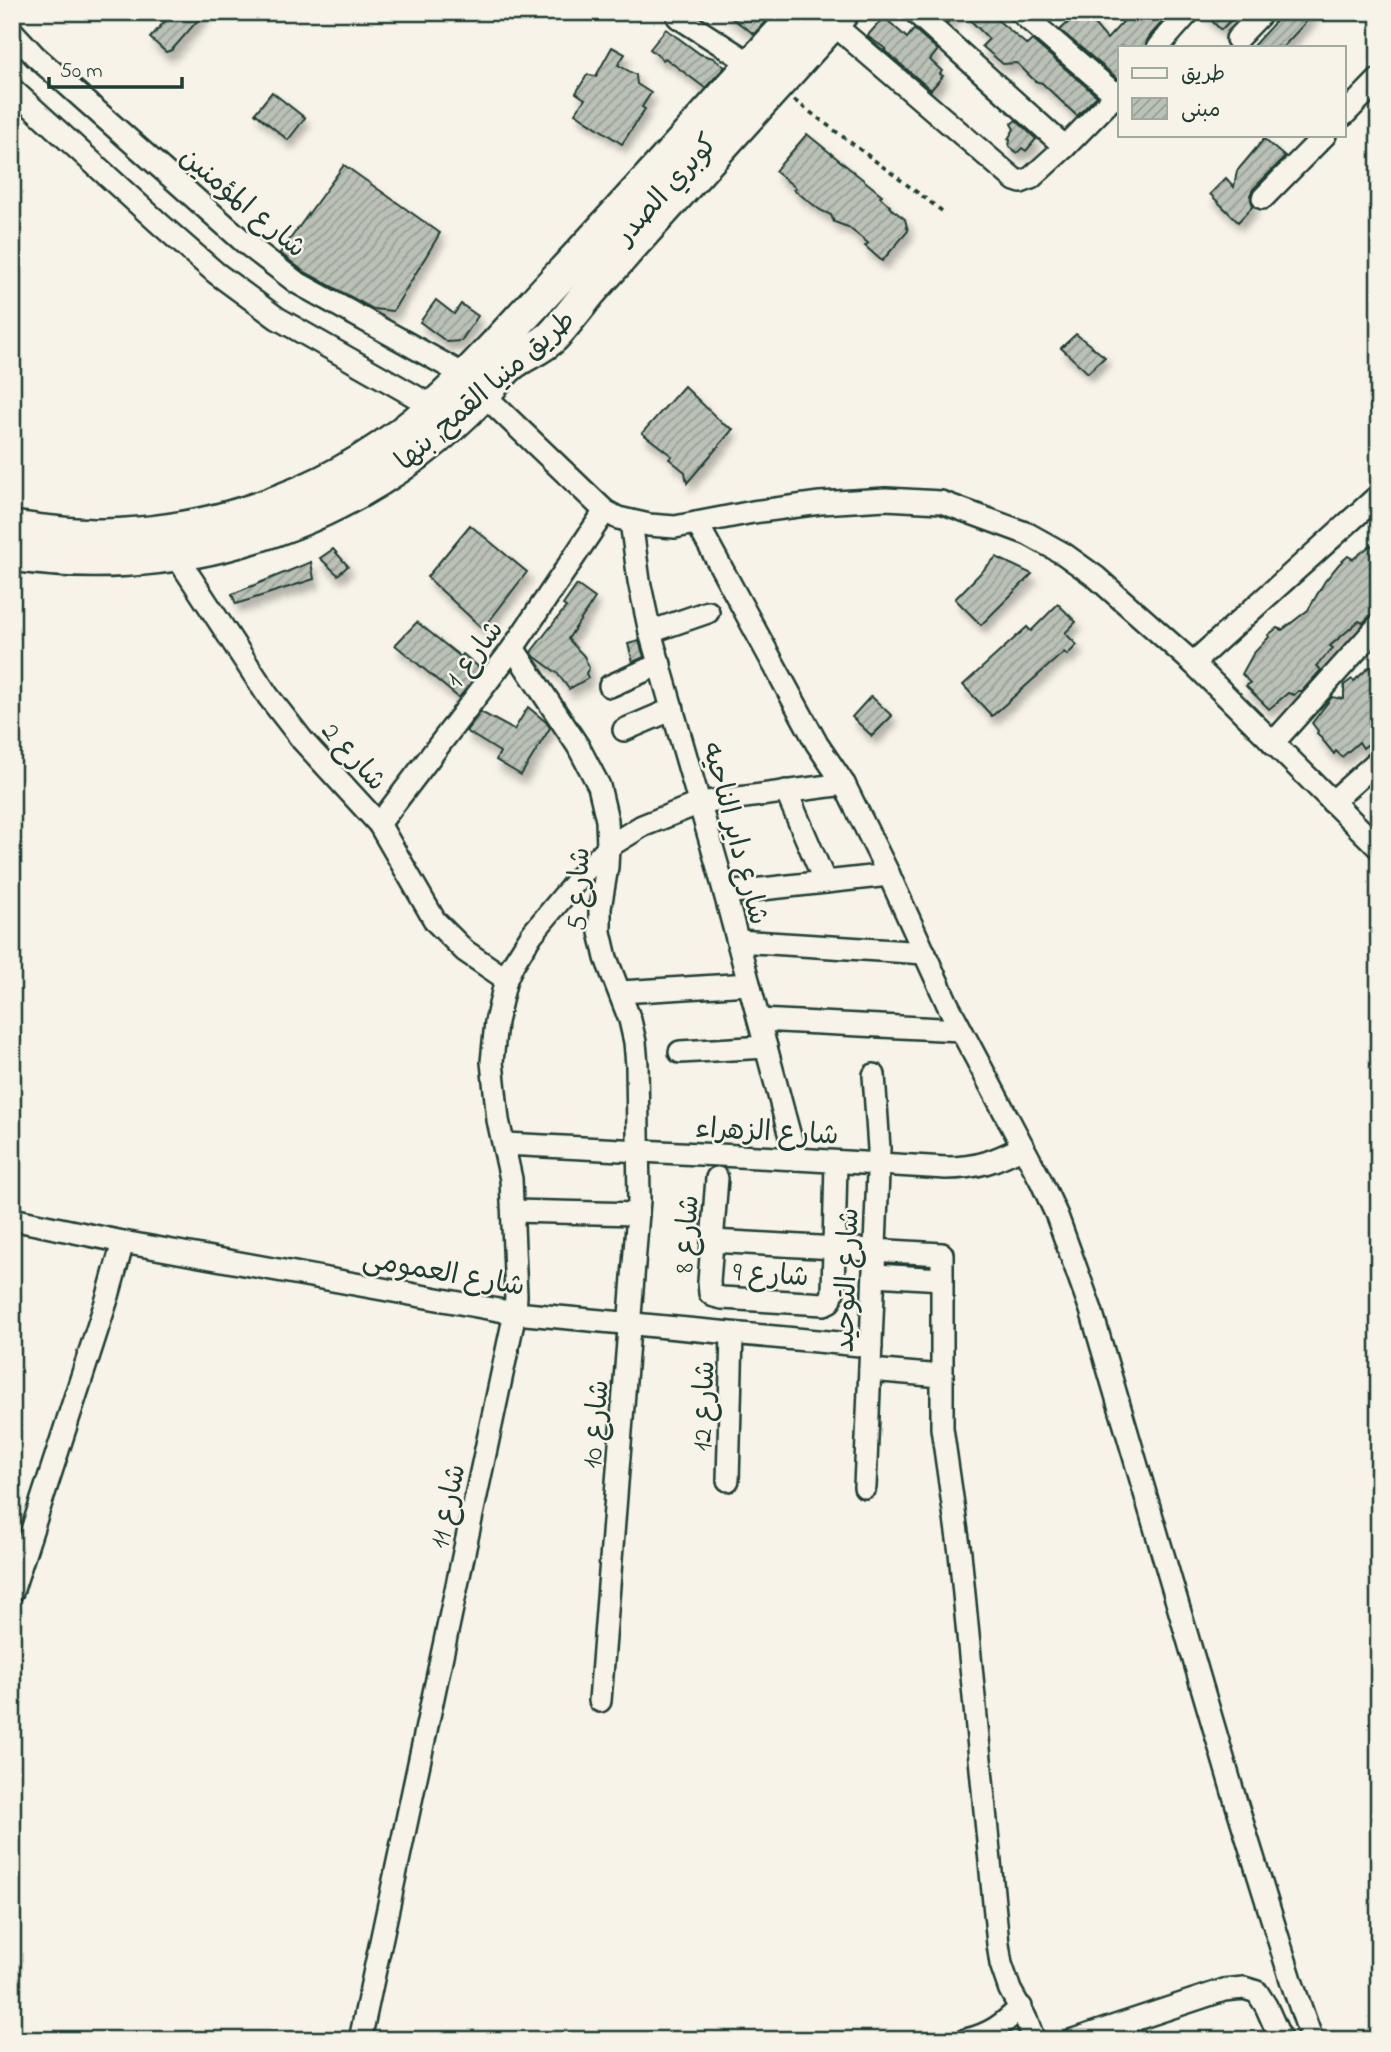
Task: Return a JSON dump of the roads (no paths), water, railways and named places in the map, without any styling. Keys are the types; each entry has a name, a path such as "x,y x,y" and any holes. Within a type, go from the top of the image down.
{"highway":[{"name":"طريق منيا القمح, بنها","path":"12,528 55,534 112,535 180,528 236,516 300,493 361,462 399,436 434,407 534,351 552,337 593,288 764,75 800,12"},
{"name":"طريق منيا القمح, بنها","path":"12,554 101,560 175,554 219,546 303,519 344,500 382,477 453,424 475,385 605,228 827,15"},
{"name":"كوبري الصدر","path":"605,228 623,218 638,204 827,15"},
{"name":"كوبري الصدر","path":"510,365 827,15"}],"street":[{"path":"915,12 1065,147"},
{"path":"827,15 1015,180 1021,181 1031,178 1118,93 1020,12"},
{"path":"1159,46 1189,12"},
{"path":"1237,39 1263,12"},
{"path":"678,17 764,75"},
{"name":"شارع المؤمنين","path":"12,32 35,56 244,242 308,288 475,385 605,511"},
{"path":"1346,113 1379,79"},
{"path":"12,89 216,273 276,318 434,407"},
{"path":"1263,198 1324,136"},
{"path":"1193,663 1379,495"},
{"path":"605,511 631,521 663,527 820,503 886,499 941,502 1028,534 1064,554 1096,577 1193,663 1379,848"},
{"name":"شارع 1","path":"379,824 513,648 605,511"},
{"name":"شارع داير الناحيه","path":"631,521 639,581 650,632 725,893 796,1159"},
{"path":"697,523 817,744 844,783 961,1030 1057,1216 1080,1277 1227,1773 1312,2040"},
{"name":"شارع 2","path":"175,554 268,696 303,741 379,824 435,921 465,951 506,979"},
{"path":"650,632 708,612"},
{"path":"1273,743 1379,625"},
{"name":"شارع 5","path":"513,648 578,746 599,786 607,820 608,847 600,908 600,932 606,958 621,992 635,1042 639,1152"},
{"path":"610,686 660,664"},
{"path":"624,730 673,709"},
{"path":"1332,803 1379,760"},
{"name":"شارع 11","path":"360,2040 515,1313 511,1179 498,1120 492,1062 496,1023 506,979 531,934 582,874 608,847 642,826 700,803 844,783"},
{"path":"786,791 825,882"},
{"path":"725,893 889,875"},
{"path":"738,941 925,953"},
{"path":"621,992 749,984"},
{"path":"759,1020 961,1030"},
{"path":"680,1052 766,1047"},
{"name":"شارع التوحيد","path":"865,1487 879,1149 874,1075"},
{"name":"شارع الزهراء","path":"505,1144 946,1168 970,1168 997,1160 1023,1147"},
{"name":"شارع 10","path":"600,1701 638,1214 639,1152"},
{"path":"835,1249 836,1162"},
{"name":"شارع 8","path":"710,1293 717,1178"},
{"path":"513,1211 638,1214"},
{"name":"شارع العمومى","path":"12,1219 123,1242 515,1313 871,1346"},
{"path":"712,1241 942,1254 942,1429 960,1553 998,1944 1001,1964 1010,1990 1023,2012 1034,2040"},
{"path":"12,1592 123,1242"},
{"name":"شارع 9","path":"710,1293 722,1298 818,1304 830,1301 833,1292 835,1249"},
{"path":"875,1275 942,1279"},
{"name":"شارع 12","path":"728,1480 732,1334"},
{"path":"870,1370 942,1376"},
{"path":"1073,2040 1224,1990 1244,1988 1257,1992 1281,2040"},
{"path":"966,2040 999,2028 1023,2012"}]}
